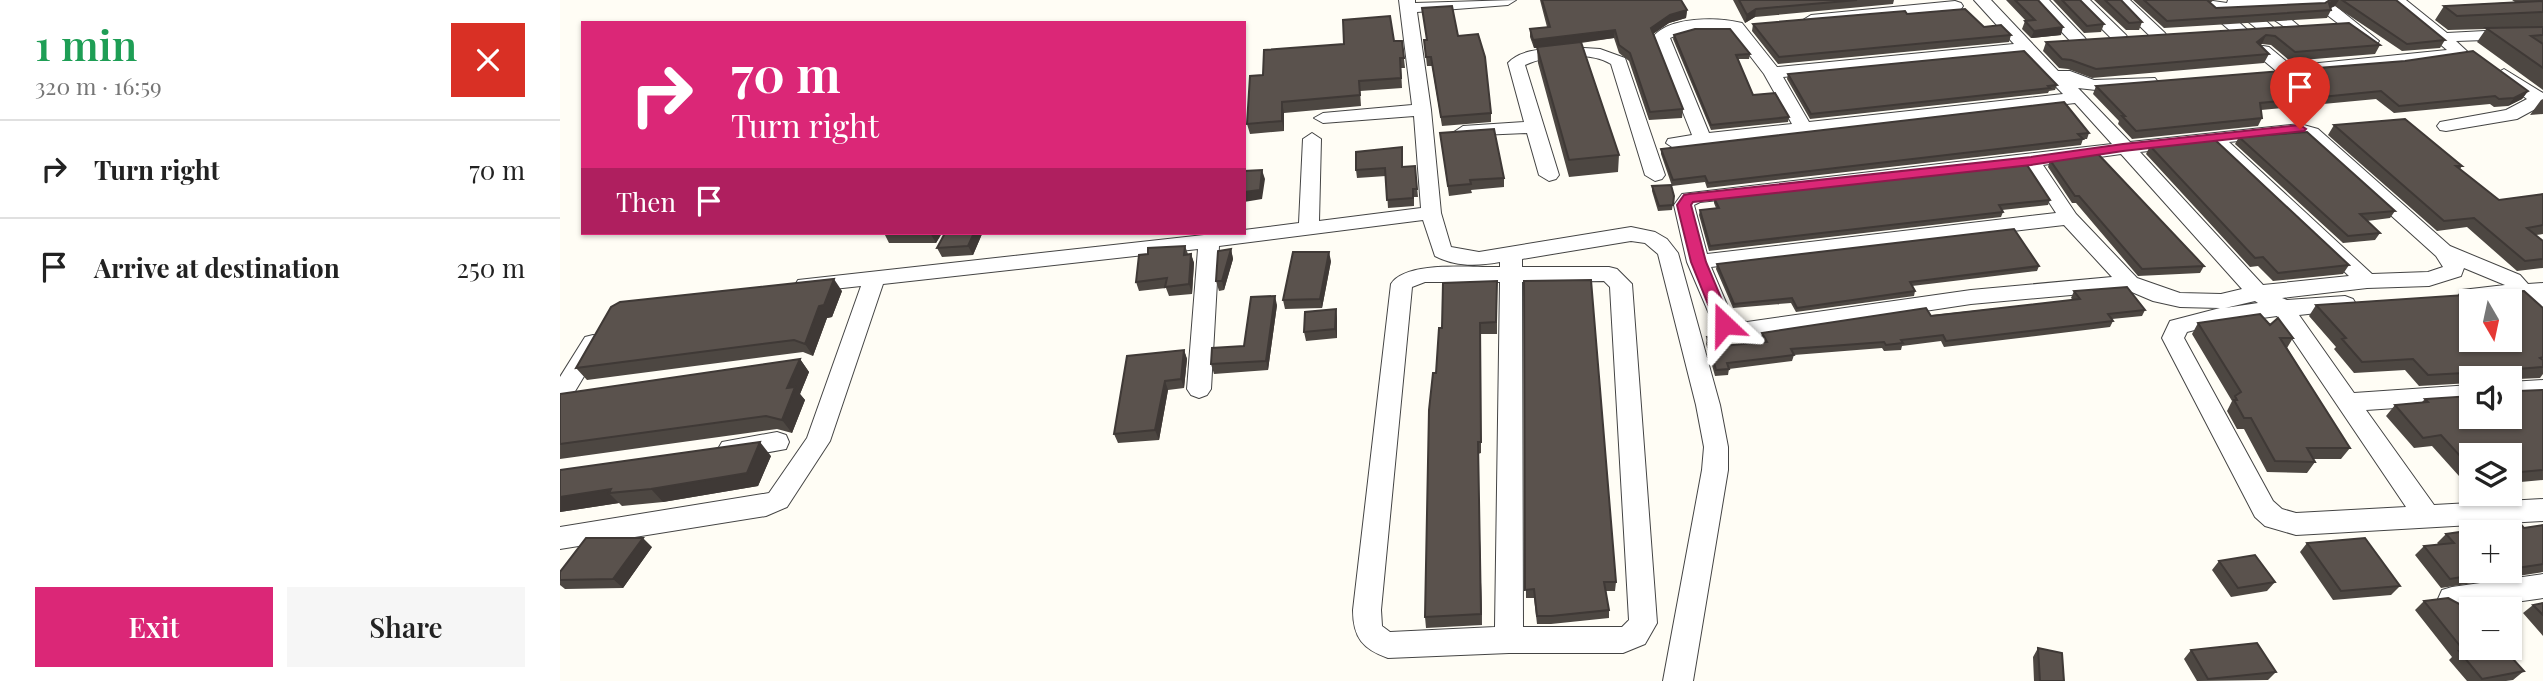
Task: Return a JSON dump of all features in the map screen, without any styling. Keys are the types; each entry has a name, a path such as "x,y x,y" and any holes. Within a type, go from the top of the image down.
{"street":[{"path":"1507,0 1408,4 1432,214 1443,251 1447,254 1511,265 1609,274 1621,284 1643,623 1635,635 1623,640 1509,640 1388,645 1375,640 1367,630 1402,284 1413,277 1511,265 1631,234 1650,236 1660,242 1668,253 1697,360 1716,447 1716,470 1678,681"},
{"path":"1838,0 1850,16"},
{"path":"1982,0 2042,44 2061,84 2079,97 2258,293 2283,308 2428,518"},
{"path":"1996,0 2042,44 2066,77 2078,84 2092,86 2162,81"},
{"path":"2040,0 2079,41"},
{"path":"2081,0 2120,38"},
{"path":"1772,73 2042,44 2166,35 2121,0"},
{"path":"2259,73 2462,54 2396,0"},
{"path":"2408,0 2474,52"},
{"path":"2209,4 2319,1 2346,24 2400,61"},
{"path":"2260,2 2306,26"},
{"path":"2235,3 2267,29"},
{"path":"2209,4 2244,34"},
{"path":"1796,21 1955,6"},
{"path":"2214,32 2244,34 2267,29 2346,24"},
{"path":"1703,139 1661,37 1675,28 1736,26 1772,73 1804,128"},
{"path":"2452,36 2543,33"},
{"path":"2263,51 2287,71"},
{"path":"1549,175 1516,63 1519,60 1574,53 1608,54 1619,62 1655,175"},
{"path":"2446,126 2511,115 2541,100 2495,67"},
{"path":"1675,143 2079,97"},
{"path":"1323,118 1422,110"},
{"path":"1423,135 1534,127"},
{"path":"2031,161 2069,218 2129,283 2161,296 2180,300 2221,301 2258,293 2444,276 2453,271 2454,264 2443,251 2306,130 2300,129 1689,198 1684,205 1698,262 1724,324 1731,328 1747,330 1971,297 2129,283"},
{"path":"2214,138 2367,281"},
{"path":"1309,229 1312,139"},
{"path":"781,288 1432,214"},
{"path":"1698,262 2069,218"},
{"path":"1199,389 1209,241"},
{"path":"2443,251 2503,275 2534,291 2543,311"},
{"path":"1509,640 1511,265"},
{"path":"560,538 766,505 778,500 818,441 875,277"},
{"path":"2534,291 2283,308 2184,324 2178,327 2173,338 2264,509 2274,518 2296,524 2543,510"},
{"path":"561,396 604,323"},
{"path":"2522,390 2543,389"},
{"path":"561,396 588,391"},
{"path":"2348,402 2459,395"},
{"path":"709,452 777,442"},
{"path":"2452,599 2543,586"}],"building":[{"path":"1542,0 1681,0 1687,10 1670,15 1651,28 1683,109 1650,112 1630,53 1619,45 1615,30 1533,40 1530,29 1550,27"},
{"path":"1739,0 1857,0 1756,9 1747,15"},
{"path":"2015,0 2038,0 2063,27 2034,31 2025,21 2035,20"},
{"path":"2062,0 2080,0 2104,24 2087,26"},
{"path":"2105,0 2121,0 2142,22 2129,23"},
{"path":"2144,0 2207,0 2216,8 2325,3 2336,0 2329,3 2331,10 2167,21"},
{"path":"2342,0 2396,0 2445,40 2407,44"},
{"path":"2543,1 2543,12 2457,16 2444,6"},
{"path":"1452,6 1458,36 1478,34 1485,57 1491,113 1441,117 1431,57 1426,57 1424,40 1427,40 1422,8"},
{"path":"1965,9 1984,27 2001,25 2011,35 1779,57 1753,24 1905,11 1907,14"},
{"path":"1390,16 1394,41 1402,41 1404,58 1400,58 1401,78 1359,81 1360,95 1282,102 1282,121 1247,124 1250,76 1263,75 1264,50 1344,44 1343,20"},
{"path":"2349,23 2380,45 2295,52 2275,36 2266,35 2257,42 2269,54 2096,69 2062,59 2046,42"},
{"path":"2543,27 2543,35 2531,36 2543,44 2543,68 2486,28"},
{"path":"1695,29 1730,29 1750,54 1736,55 1753,95 1775,93 1789,117 1711,125 1674,35"},
{"path":"1581,42 1619,155 1569,160 1537,47"},
{"path":"2024,51 2057,85 2048,86 2050,88 1811,114 1788,74"},
{"path":"2473,51 2528,91 2514,98 2499,99 2495,96 2399,106 2381,91 2260,103 2262,118 2136,131 2096,86 2405,61"},
{"path":"2064,102 2089,133 2078,134 2083,139 1708,183 1705,176 1673,180 1661,149"},
{"path":"2405,119 2462,166 2456,166 2499,200 2543,194 2543,225 2527,228 2543,241 2543,259 2525,261 2474,218 2444,221 2334,125"},
{"path":"1494,129 1504,178 1470,180 1471,184 1448,186 1440,133"},
{"path":"2307,132 2395,211 2360,214 2380,233 2348,236 2239,137"},
{"path":"2213,138 2349,265 2278,273 2263,257 2255,258 2150,146"},
{"path":"1402,147 1402,167 1415,166 1417,189 1413,189 1413,198 1387,200 1385,168 1356,170 1356,152"},
{"path":"2098,154 2204,266 2142,269 2079,196 2075,196 2050,160"},
{"path":"2027,165 2050,200 1999,205 2003,212 1710,246 1700,210 1719,208 1714,198"},
{"path":"1262,170 1260,190 1246,192 1246,171"},
{"path":"1671,185 1673,205 1659,206 1652,186"},
{"path":"2014,229 2039,266 1910,282 1915,291 1797,308 1792,298 1734,304 1717,264"},
{"path":"944,235 973,235 968,246 937,248"},
{"path":"1185,246 1184,255 1191,254 1189,284 1165,287 1167,278 1136,282 1139,255 1148,254 1148,248"},
{"path":"1231,249 1222,281 1216,281 1218,251"},
{"path":"1293,252 1329,252 1320,299 1283,300"},
{"path":"834,279 824,305 819,306 805,344 794,340 576,368 611,307 620,302"},
{"path":"1591,280 1616,582 1604,582 1609,610 1537,616 1534,589 1525,590 1524,281"},
{"path":"1497,281 1496,322 1480,323 1481,442 1478,442 1481,614 1425,617 1429,410 1433,373 1436,373 1439,328 1442,328 1443,283"},
{"path":"2127,287 2145,310 2108,314 2113,321 1946,341 1943,335 1901,340 1903,343 1886,345 1884,342 1791,349 1794,355 1727,363 1729,369 1716,370 1707,337 1718,336 1722,346 1767,342 1762,333 1926,308 1931,316 2080,299 2074,291"},
{"path":"2522,291 2543,308 2543,357 2540,358 2543,360 2543,367 2459,366 2459,373 2428,375 2413,359 2362,362 2342,339 2346,338 2316,305 2459,295 2459,352 2522,352"},
{"path":"1275,296 1266,361 1211,364 1212,348 1244,346 1251,297"},
{"path":"1336,309 1335,329 1304,332 1305,312"},
{"path":"2260,314 2270,325 2278,318 2293,338 2280,338 2350,448 2307,448 2315,462 2275,461 2251,418 2244,418 2234,400 2237,400 2235,396 2241,392 2198,323"},
{"path":"1184,350 1181,379 1165,381 1155,430 1114,434 1127,356"},
{"path":"800,359 787,388 795,387 782,420 766,416 560,444 560,394"},
{"path":"2543,390 2543,470 2522,472 2522,443 2459,443 2459,455 2441,435 2423,438 2395,405 2428,402 2425,399 2459,397 2459,429 2522,429 2522,391"},
{"path":"760,442 747,473 651,489 609,493 611,489 560,497 560,470"},
{"path":"2543,525 2543,564 2522,567 2522,526 2524,528"},
{"path":"2459,532 2459,577 2450,579 2424,546 2454,543 2446,534"},
{"path":"586,538 643,538 613,579 560,580 560,572"},
{"path":"2365,538 2400,586 2341,591 2307,543"},
{"path":"2255,555 2275,582 2238,588 2219,561"},
{"path":"2448,598 2459,604 2459,645 2424,601"},
{"path":"2543,603 2543,615 2533,605"},
{"path":"2257,643 2276,672 2208,679 2191,650"},
{"path":"2038,648 2062,653 2064,681 2040,681"},
{"path":"2466,660 2514,660 2524,671 2482,679"}],"route":[{"path":"1724,324 1698,262 1684,205 1689,198 2300,129"}]}
